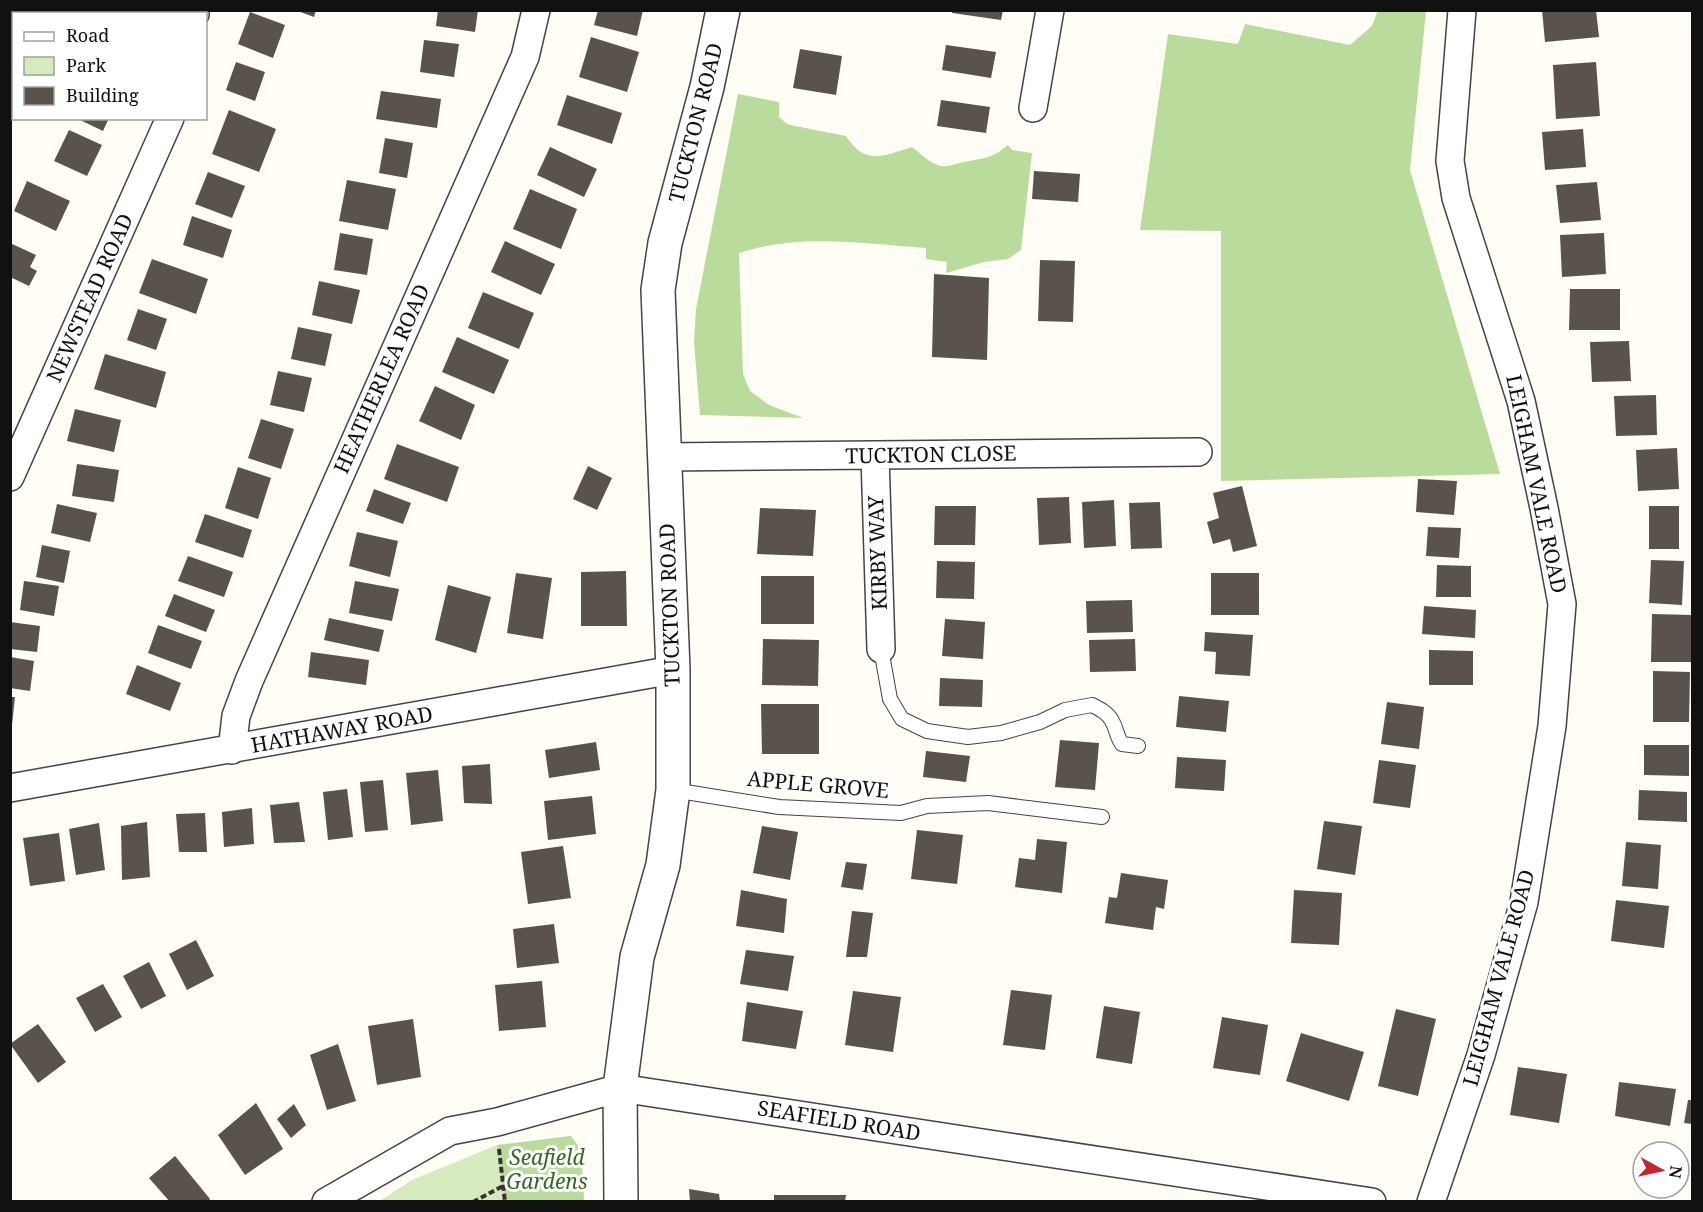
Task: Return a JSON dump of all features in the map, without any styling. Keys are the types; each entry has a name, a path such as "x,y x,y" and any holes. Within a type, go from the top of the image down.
{"street":[{"name":"HEATHERLEA ROAD","path":"232,750 236,716 249,681 525,57 536,10"},
{"name":"TUCKTON ROAD","path":"621,1202 620,1088 637,957 663,865 673,790 673,670 657,290 665,243 707,87 723,10"},
{"path":"1033,108 1050,10"},
{"name":"LEIGHAM VALE ROAD","path":"1431,1202 1481,1055 1524,902 1552,726 1562,604 1545,508 1521,401 1456,198 1450,161 1462,10"},
{"name":"NEWSTEAD ROAD","path":"10,477 169,120"},
{"name":"TUCKTON CLOSE","path":"664,457 1198,452"},
{"name":"KIRBY WAY","path":"875,456 881,650"},
{"name":"HATHAWAY ROAD","path":"10,788 673,670"},
{"name":"SEAFIELD ROAD","path":"326,1202 450,1131 497,1122 620,1088 1372,1202"}],"lane":[{"path":"881,650 890,699 902,719 927,731 968,737 1001,732 1040,722 1065,710 1092,705 1105,712 1112,721 1116,738 1122,744 1138,746"},
{"name":"APPLE GROVE","path":"673,790 779,807 901,813 927,806 988,803 1102,817"}],"path":[{"path":"497,1122 505,1202"},
{"path":"473,1202 503,1186"}],"green space":[{"path":"1378,10 1426,11 1410,170 1500,474 1221,481 1221,231 1140,230 1168,34 1238,44 1245,24 1350,45 1372,26"},
{"path":"738,94 779,102 779,117 787,124 846,136 860,152 868,155 883,155 912,147 932,163 946,166 987,157 1008,145 1012,150 1032,153 1021,250 1008,259 984,262 946,273 947,262 926,259 926,248 808,242 785,243 739,253 743,374 750,391 769,405 803,418 700,415 694,342 696,309"},
{"name":"Seafield Gardens","path":"571,1136 581,1150 584,1201 378,1202 412,1180 497,1145"},
{"path":"571,1136 581,1150 584,1201 505,1201 497,1145"}],"building":[{"path":"81,10 127,10 128,12 80,12"},
{"path":"295,10 316,10 314,17"},
{"path":"438,10 478,10 475,32 436,26"},
{"path":"598,10 643,10 637,36 594,25"},
{"path":"952,10 1003,10 1001,20 952,13"},
{"path":"1542,10 1596,10 1599,37 1545,42"},
{"path":"250,12 285,25 273,58 238,44"},
{"path":"591,37 639,52 627,92 579,77"},
{"path":"10,39 12,40 12,92 10,96"},
{"path":"424,40 459,44 454,77 420,72"},
{"path":"946,45 996,52 991,78 942,70"},
{"path":"800,49 842,56 836,95 793,88"},
{"path":"236,62 265,72 255,101 226,90"},
{"path":"1596,62 1600,116 1556,119 1553,65"},
{"path":"381,91 441,99 437,128 376,119"},
{"path":"567,95 622,113 612,144 557,125"},
{"path":"941,100 990,107 986,133 937,126"},
{"path":"229,110 276,129 259,172 212,154"},
{"path":"80,120 108,120 103,131"},
{"path":"1583,129 1586,167 1545,170 1542,132"},
{"path":"69,130 102,145 87,176 54,161"},
{"path":"385,138 413,143 407,178 379,173"},
{"path":"550,147 597,169 584,197 537,175"},
{"path":"1034,171 1080,174 1078,202 1032,199"},
{"path":"208,172 245,186 232,218 195,204"},
{"path":"347,180 396,189 388,230 339,221"},
{"path":"27,181 70,201 56,231 14,211"},
{"path":"1597,182 1601,220 1560,223 1556,185"},
{"path":"530,189 577,209 561,249 513,229"},
{"path":"192,216 232,230 223,258 183,245"},
{"path":"340,233 373,239 367,275 334,270"},
{"path":"1604,233 1606,274 1562,277 1560,235"},
{"path":"505,241 555,264 541,295 491,272"},
{"path":"10,243 36,255 30,267 37,271 29,286 10,277"},
{"path":"152,259 208,279 196,314 139,293"},
{"path":"1040,260 1075,261 1073,322 1038,321"},
{"path":"934,274 989,278 987,360 932,357"},
{"path":"319,281 360,290 352,324 312,315"},
{"path":"1570,289 1620,289 1620,330 1569,330"},
{"path":"483,292 534,313 519,349 468,328"},
{"path":"138,309 167,319 156,350 127,340"},
{"path":"298,327 332,334 325,366 291,359"},
{"path":"457,337 509,360 494,394 442,372"},
{"path":"1629,341 1631,381 1592,382 1590,342"},
{"path":"105,354 166,372 156,408 94,389"},
{"path":"278,371 312,378 304,412 270,405"},
{"path":"435,386 475,405 461,440 419,421"},
{"path":"1656,395 1657,435 1616,436 1614,396"},
{"path":"75,409 121,420 114,452 67,441"},
{"path":"261,419 294,429 281,469 248,458"},
{"path":"397,444 459,467 447,502 384,479"},
{"path":"1677,448 1679,489 1638,491 1636,450"},
{"path":"77,464 119,470 114,502 72,496"},
{"path":"588,466 612,478 597,510 573,499"},
{"path":"238,467 271,478 258,519 225,508"},
{"path":"1418,479 1457,481 1454,515 1416,512"},
{"path":"1242,486 1257,546 1233,552 1230,539 1213,544 1207,522 1219,518 1213,493"},
{"path":"374,489 411,503 403,524 366,511"},
{"path":"1069,497 1071,543 1039,545 1037,498"},
{"path":"1114,500 1116,546 1084,548 1082,502"},
{"path":"1160,502 1162,548 1131,549 1129,503"},
{"path":"57,504 97,513 90,542 51,533"},
{"path":"935,506 976,506 975,545 934,545"},
{"path":"1649,506 1679,506 1679,549 1649,549"},
{"path":"760,508 816,510 813,556 757,554"},
{"path":"205,514 252,530 243,558 195,542"},
{"path":"1428,527 1461,528 1459,558 1426,556"},
{"path":"357,532 398,541 390,577 349,566"},
{"path":"42,545 70,551 64,583 36,577"},
{"path":"188,556 233,572 224,597 178,581"},
{"path":"1651,560 1684,561 1682,605 1649,603"},
{"path":"937,561 975,562 974,599 936,598"},
{"path":"1437,565 1471,566 1471,597 1436,597"},
{"path":"626,571 627,626 581,626 581,572"},
{"path":"516,573 552,578 543,639 507,633"},
{"path":"1211,573 1259,573 1259,615 1211,615"},
{"path":"761,576 814,576 814,624 761,624"},
{"path":"24,581 59,586 54,616 20,610"},
{"path":"355,581 399,589 392,621 349,613"},
{"path":"448,585 491,597 476,653 435,640"},
{"path":"174,594 215,610 206,632 165,616"},
{"path":"1132,600 1133,632 1087,633 1086,601"},
{"path":"1424,606 1476,610 1475,638 1422,634"},
{"path":"1652,614 1692,615 1692,662 1651,662"},
{"path":"329,618 384,630 379,652 324,640"},
{"path":"945,619 985,622 983,659 942,656"},
{"path":"10,622 40,626 37,652 10,649"},
{"path":"158,625 202,641 191,669 148,653"},
{"path":"1205,632 1253,635 1250,676 1215,674 1216,652 1204,651"},
{"path":"763,639 819,640 818,686 762,685"},
{"path":"1135,639 1136,671 1090,672 1089,640"},
{"path":"1429,650 1473,651 1473,685 1429,685"},
{"path":"311,652 369,660 366,685 308,677"},
{"path":"10,657 34,661 30,691 10,688"},
{"path":"137,665 181,683 170,711 126,694"},
{"path":"1653,671 1690,672 1689,722 1653,722"},
{"path":"940,678 983,680 982,707 939,706"},
{"path":"1179,696 1229,701 1226,732 1176,727"},
{"path":"10,697 15,697 12,725 10,725"},
{"path":"1387,702 1424,707 1419,749 1381,744"},
{"path":"761,704 819,704 819,754 762,754"},
{"path":"1060,740 1099,743 1095,790 1055,787"},
{"path":"596,742 600,770 549,778 545,750"},
{"path":"1644,745 1689,745 1689,776 1644,775"},
{"path":"926,751 970,756 966,782 923,777"},
{"path":"1177,757 1226,760 1224,791 1175,788"},
{"path":"1379,760 1416,765 1410,808 1373,803"},
{"path":"490,764 492,804 464,803 462,766"},
{"path":"438,770 443,821 411,825 406,773"},
{"path":"383,780 388,830 365,832 360,782"},
{"path":"347,789 353,837 328,840 323,792"},
{"path":"1639,790 1687,792 1687,822 1638,820"},
{"path":"592,796 596,834 548,840 544,801"},
{"path":"299,802 305,842 274,843 270,805"},
{"path":"252,808 254,844 224,847 222,812"},
{"path":"205,813 207,852 179,852 176,814"},
{"path":"1324,821 1362,826 1355,875 1317,869"},
{"path":"147,822 150,877 122,880 121,826"},
{"path":"99,823 105,870 76,875 69,829"},
{"path":"762,826 798,832 790,880 753,873"},
{"path":"917,830 963,835 957,884 911,879"},
{"path":"59,833 65,881 30,886 23,838"},
{"path":"1037,839 1067,842 1062,893 1015,887 1019,858 1035,860"},
{"path":"1626,842 1661,845 1658,889 1622,886"},
{"path":"563,846 571,898 528,904 521,852"},
{"path":"846,862 867,864 863,890 841,887"},
{"path":"1121,873 1168,880 1164,909 1156,907 1153,930 1105,923 1109,897 1117,898"},
{"path":"741,890 787,899 784,933 736,926"},
{"path":"1294,890 1342,893 1339,945 1291,943"},
{"path":"1616,900 1669,906 1664,948 1611,941"},
{"path":"852,911 873,913 867,957 846,957"},
{"path":"554,924 559,963 517,968 513,929"},
{"path":"196,940 214,976 187,990 169,954"},
{"path":"746,950 794,956 788,991 740,984"},
{"path":"149,962 166,996 141,1009 123,976"},
{"path":"542,981 546,1027 499,1031 495,985"},
{"path":"103,984 122,1017 95,1032 76,998"},
{"path":"1011,990 1052,995 1045,1050 1003,1045"},
{"path":"853,991 901,997 893,1052 845,1045"},
{"path":"747,1002 803,1011 796,1049 742,1041"},
{"path":"1104,1006 1140,1012 1132,1064 1096,1058"},
{"path":"1396,1009 1436,1019 1418,1096 1378,1086"},
{"path":"1222,1017 1268,1025 1260,1075 1213,1068"},
{"path":"413,1019 421,1077 377,1085 368,1026"},
{"path":"38,1024 66,1062 38,1083 10,1044"},
{"path":"1301,1033 1364,1052 1349,1101 1286,1081"},
{"path":"338,1044 356,1101 327,1110 310,1055"},
{"path":"1518,1067 1567,1074 1559,1123 1510,1115"},
{"path":"1619,1082 1676,1089 1670,1126 1615,1116"},
{"path":"1688,1100 1692,1100 1692,1124 1684,1123"},
{"path":"256,1103 283,1149 245,1175 218,1135"},
{"path":"294,1104 306,1125 291,1138 277,1119"},
{"path":"175,1156 210,1199 208,1202 170,1202 149,1178"},
{"path":"689,1189 719,1194 720,1202 690,1202"},
{"path":"774,1195 846,1195 845,1202 774,1202"}]}
